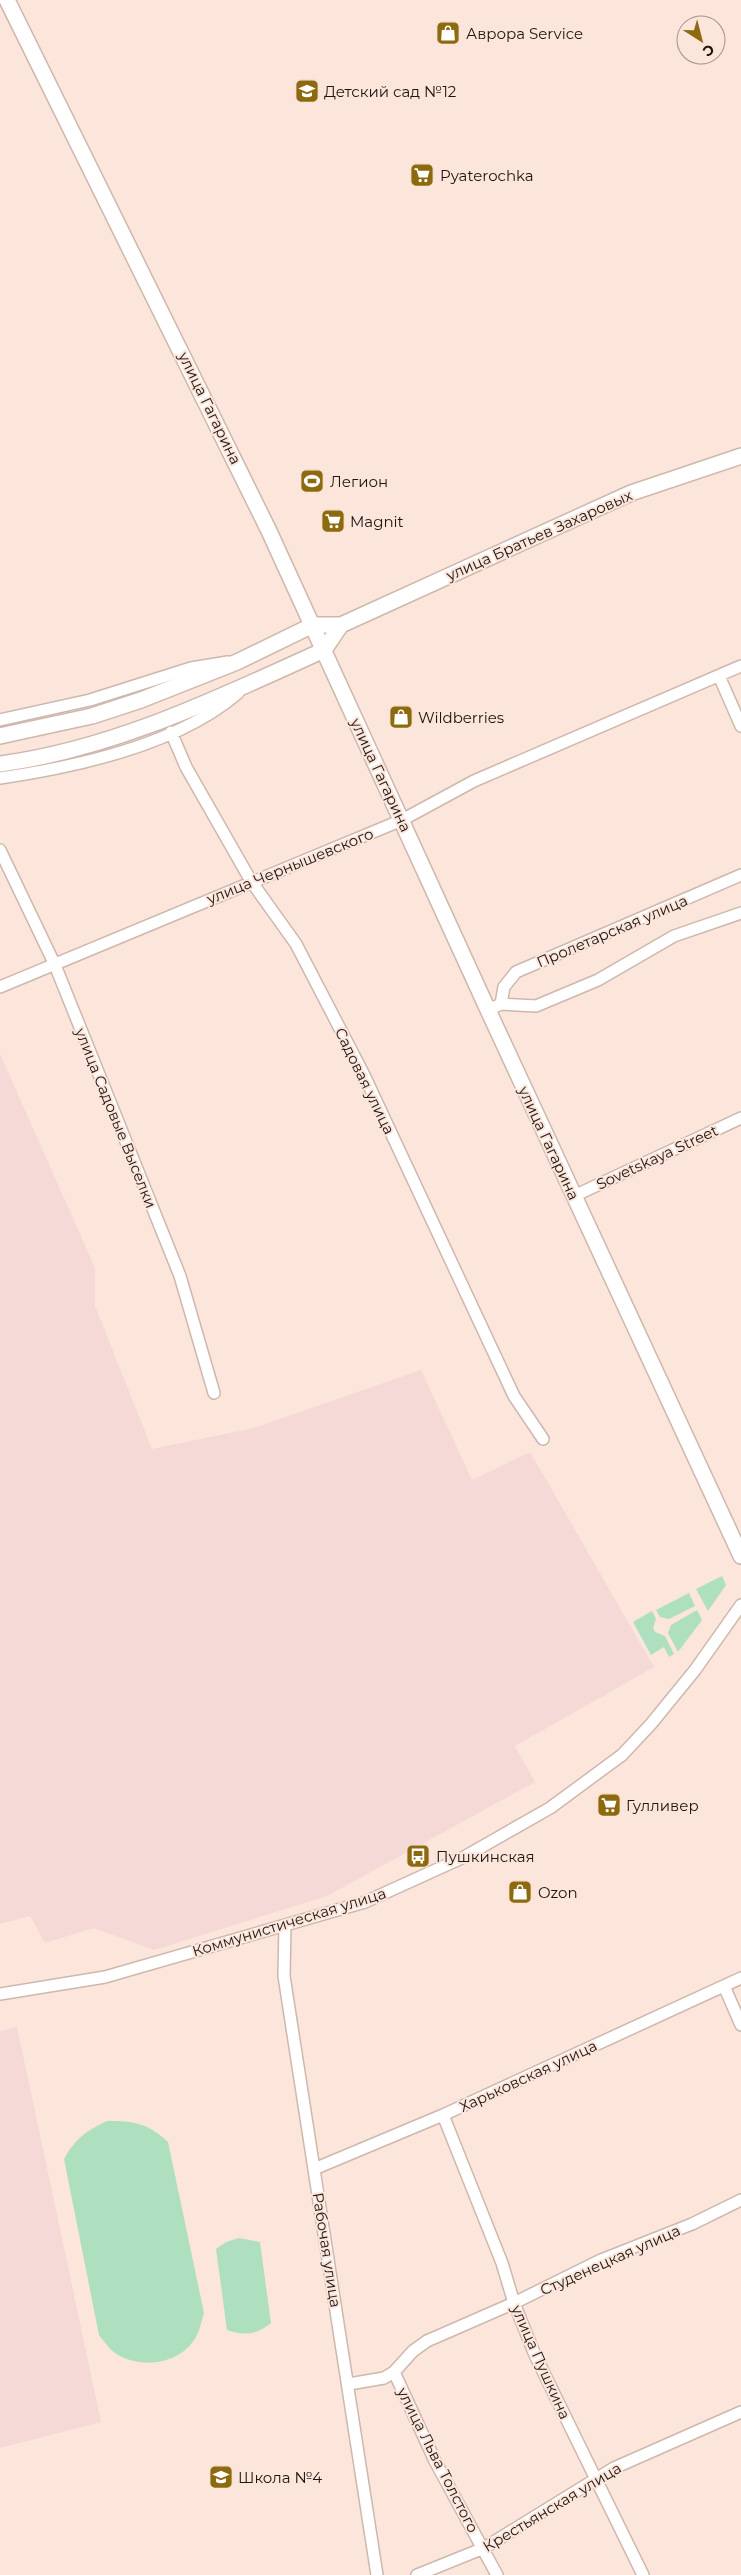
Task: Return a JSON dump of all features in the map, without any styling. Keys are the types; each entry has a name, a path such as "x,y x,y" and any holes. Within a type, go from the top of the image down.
{"main road":[{"name":"улица Гагарина","path":"8,0 226,439 402,820 495,1007 574,1196 741,1556"},
{"name":"улица Братьев Захаровых","path":"313,625 341,625 630,493 741,456"},
{"path":"0,736 92,716 186,684 237,662 313,625"},
{"path":"0,764 64,751 121,735 178,715 324,650 341,625"}],"street":[{"path":"0,720 90,700 191,668 237,662"},
{"name":"улица Чернышевского","path":"0,987 251,881 402,820 474,781 741,666"},
{"path":"719,676 741,726"},
{"path":"0,778 52,770 114,754 171,732 207,714 247,685"},
{"name":"Садовая улица","path":"171,732 186,767 251,881 296,944 364,1075 514,1396 542,1439"},
{"name":"улица Садовые Выселки","path":"0,850 55,965 180,1276 214,1392"},
{"name":"Пролетарская улица","path":"741,875 516,972 504,987 495,1007 536,1006 598,980 674,936 741,912"},
{"name":"Sovetskaya Street","path":"574,1196 741,1118"},
{"name":"Коммунистическая улица","path":"0,1994 105,1977 365,1902 411,1883 522,1826 588,1782 622,1756 651,1724 694,1670 741,1605"},
{"name":"Рабочая улица","path":"285,1925 284,1976 349,2384 377,2575"},
{"name":"Харьковская улица","path":"314,2169 443,2115 741,1978"},
{"path":"724,1986 741,2025"},
{"name":"улица Пушкина","path":"443,2115 502,2263 514,2303 535,2355 643,2575"},
{"name":"Студенецкая улица","path":"349,2384 374,2381 394,2372 414,2351 427,2341 514,2303 601,2260 692,2224 741,2200"},
{"name":"улица Льва Толстого","path":"394,2372 435,2461 497,2575"},
{"name":"Крестьянская улица","path":"417,2575 484,2548 614,2468 741,2412"}],"shaded area":[{"path":"0,1054 95,1268 95,1306 152,1449 254,1428 421,1370 472,1480 530,1452 654,1667 515,1746 535,1782 327,1896 154,1950 94,1928 45,1943 30,1916 0,1924"},
{"path":"17,2027 101,2422 0,2448 0,2031"}],"green space":[{"path":"722,1576 726,1585 708,1611 696,1589"},
{"path":"689,1593 695,1606 669,1619 660,1617 656,1610"},
{"path":"697,1610 702,1620 678,1652 668,1633 671,1625"},
{"path":"652,1611 656,1619 653,1628 655,1632 665,1636 674,1654 669,1657 664,1647 651,1655 633,1622"},
{"path":"107,2121 140,2124 154,2131 168,2142 204,2313 198,2333 190,2345 181,2353 160,2362 136,2362 125,2358 113,2351 99,2335 64,2159 82,2136"},
{"path":"239,2238 260,2242 271,2323 260,2330 244,2334 227,2330 216,2249 226,2242"}],"place":[{"name":"Аврора Service","path":"448,33"},
{"name":"Детский сад №12","path":"307,91"},
{"name":"Pyaterochka","path":"422,175"},
{"name":"Легион","path":"312,481"},
{"name":"Magnit","path":"333,521"},
{"name":"Wildberries","path":"401,717"},
{"name":"Гулливер","path":"609,1805"},
{"name":"Пушкинская","path":"418,1856"},
{"name":"Ozon","path":"520,1892"},
{"name":"Школа №4","path":"221,2477"}]}
